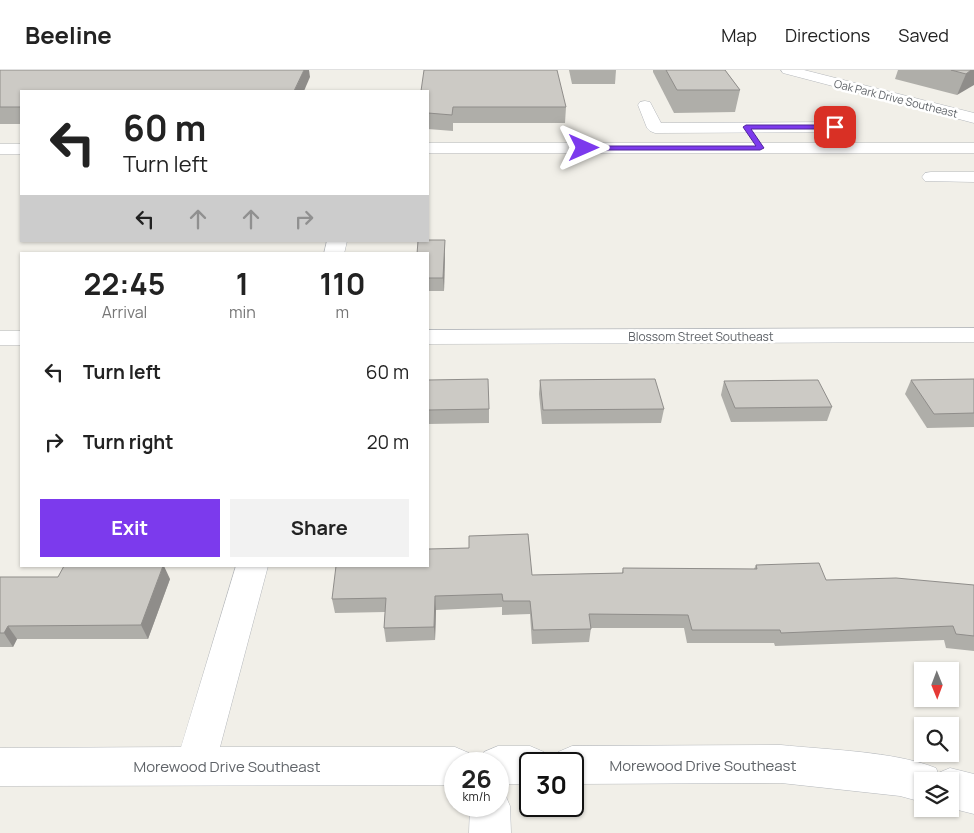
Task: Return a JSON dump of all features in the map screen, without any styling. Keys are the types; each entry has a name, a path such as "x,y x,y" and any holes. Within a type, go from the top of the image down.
{"street":[{"name":"Oak Park Drive Southeast","path":"788,70 972,116"},
{"path":"645,104 655,128 835,127"},
{"path":"746,127 760,148"},
{"path":"429,148 974,148"},
{"path":"0,149 20,149"},
{"path":"931,177 974,177"},
{"name":"Blossom Street Southeast","path":"429,337 974,335"},
{"path":"0,338 20,338"},
{"path":"195,766 252,567"},
{"name":"Morewood Drive Southeast","path":"584,765 781,764 914,780"},
{"name":"Morewood Drive Southeast","path":"0,767 444,766"},
{"path":"959,790 974,794"},
{"path":"490,817 490,833"}],"building":[{"path":"0,70 304,70 294,90 20,90 20,107 0,107"},
{"path":"424,70 557,70 566,107 453,107 452,115 429,113 429,90 421,90"},
{"path":"666,70 725,70 740,90 677,90"},
{"path":"951,70 971,70 966,74"},
{"path":"445,240 443,278 429,278 429,252 417,252 418,242"},
{"path":"488,379 489,409 429,410 429,380"},
{"path":"655,379 664,409 543,410 540,380"},
{"path":"974,379 974,413 934,414 911,380"},
{"path":"818,380 832,407 735,408 724,381"},
{"path":"528,534 532,575 623,573 623,568 757,569 756,565 819,563 826,580 896,578 974,585 974,636 956,634 953,626 781,633 780,630 692,630 688,615 589,614 591,629 533,630 530,601 503,601 502,594 435,596 434,627 384,628 386,598 332,599 336,567 429,567 429,549 469,548 469,536"},
{"path":"63,567 163,567 141,625 8,626 4,633 0,633 0,577 58,577"}],"route":[{"path":"584,148 760,148 746,127 835,127"}]}
